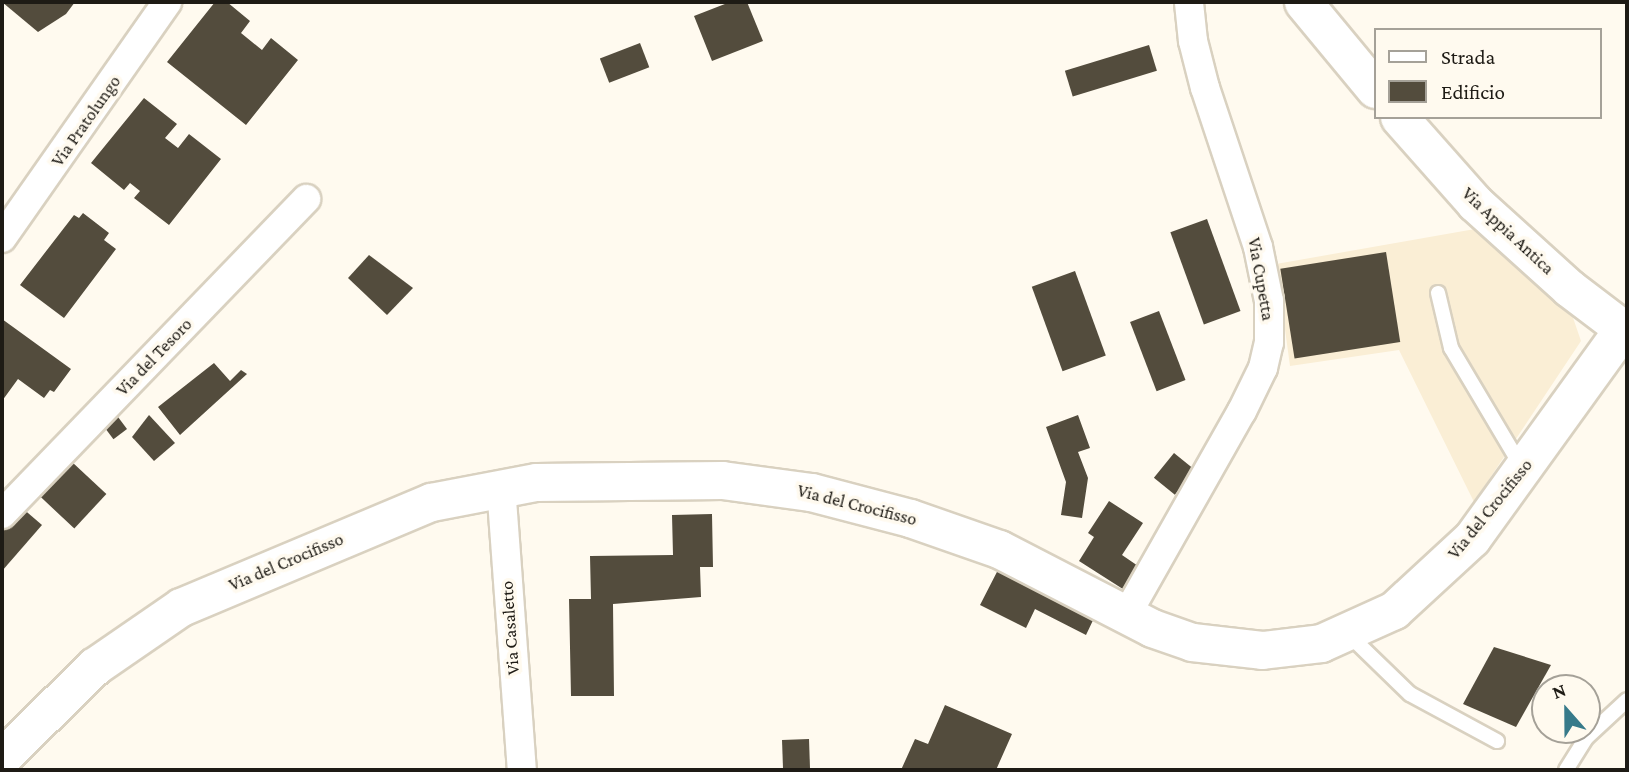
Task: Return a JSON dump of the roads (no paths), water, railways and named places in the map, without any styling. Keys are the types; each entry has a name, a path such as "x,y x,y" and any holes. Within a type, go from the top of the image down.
{"street":[{"name":"Via Pratolungo","path":"2,239 167,2"},
{"name":"Via Cupetta","path":"1127,614 1242,411 1263,368 1269,343 1269,301 1260,256 1198,63 1189,2"},
{"path":"1303,2 1374,88"},
{"name":"Via Appia Antica","path":"1401,119 1475,203 1625,331"},
{"name":"Via del Tesoro","path":"2,514 306,199"},
{"name":"Via del Crocifisso","path":"2,757 95,666 181,607 404,511 501,486 574,479 697,479 811,492 921,521 999,549 1127,614 1185,640 1235,649 1292,649 1348,635 1394,610 1432,578 1472,538 1625,331"},
{"name":"Via Casaletto","path":"501,486 522,770"}],"lane":[{"path":"1438,293 1451,348 1524,470"},
{"path":"1348,635 1410,694 1497,741"},
{"path":"1566,770 1587,737 1627,700"}]}
